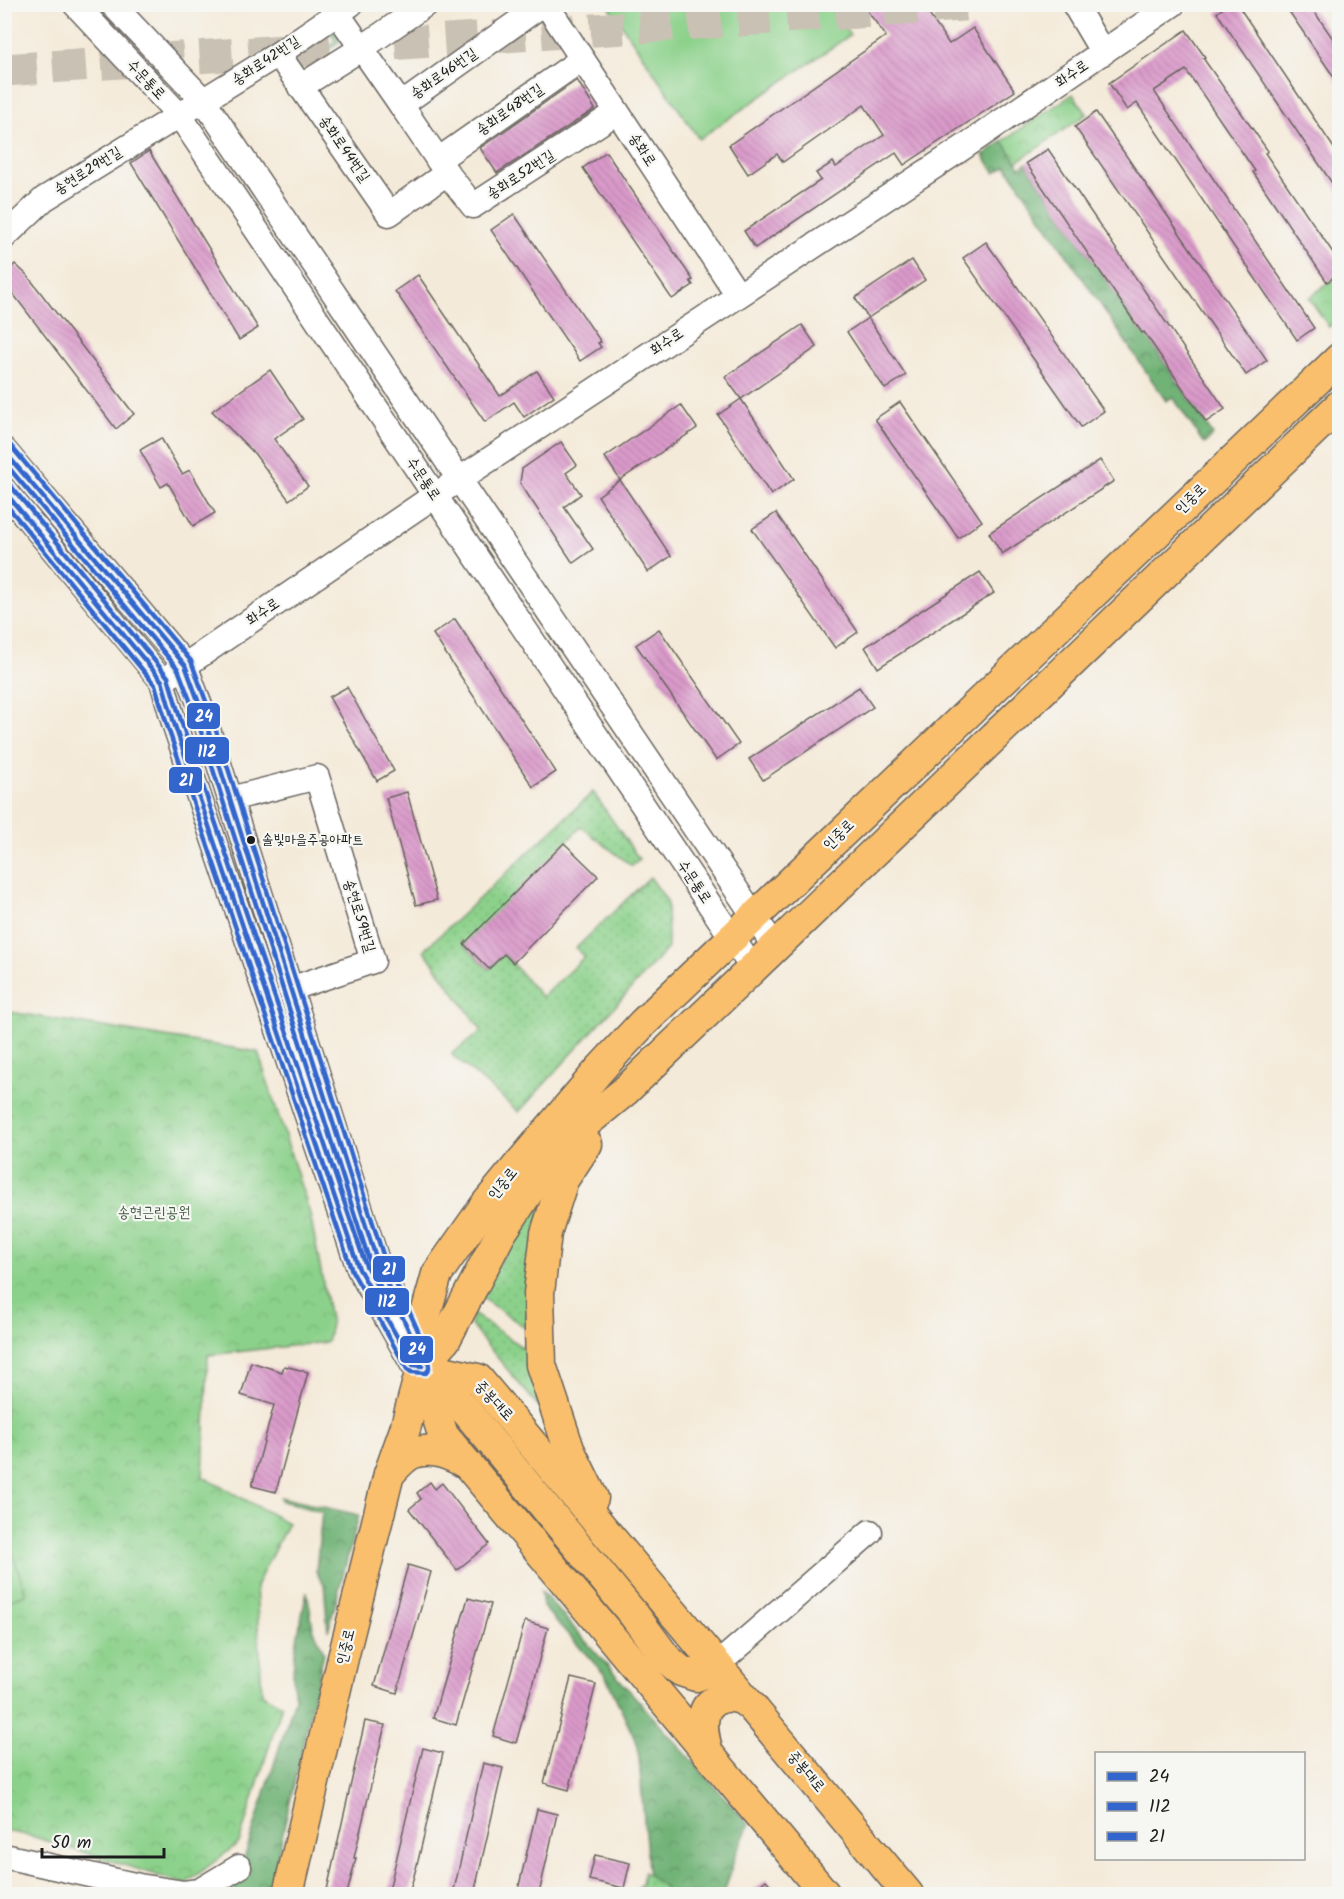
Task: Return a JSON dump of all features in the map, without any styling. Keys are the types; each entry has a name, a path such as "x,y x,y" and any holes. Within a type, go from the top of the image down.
{"main road":[{"name":"인중로","path":"288,1894 389,1474 405,1429 422,1366 422,1328 437,1274 487,1203 601,1068 643,1023 1340,357"},
{"name":"인중로","path":"422,1366 445,1340 501,1233 540,1174 575,1132 625,1091 1340,405"},
{"path":"612,1539 569,1449 541,1365 539,1293 546,1233 563,1180 625,1091"},
{"path":"422,1366 443,1435 825,1894"},
{"path":"422,1366 461,1405 666,1658 681,1671 696,1676 710,1671 717,1665"},
{"name":"중봉대로","path":"422,1366 478,1379 908,1894"},
{"path":"389,1474 409,1455 429,1450 447,1453 467,1464"},
{"path":"634,1616 665,1702"},
{"path":"708,1753 703,1732 704,1713 711,1703 725,1696 739,1698 753,1708"}],"street":[{"name":"수문통로","path":"75,4 180,116 753,969"},
{"name":"수문통로","path":"112,4 204,100 775,947"},
{"path":"278,54 300,87 426,4"},
{"name":"송화로","path":"544,4 738,295"},
{"name":"송화로46번길","path":"443,167 400,105 544,4"},
{"path":"1074,4 1103,52"},
{"name":"화수로","path":"162,681 434,496 964,147 1103,52 1153,12 1173,4"},
{"name":"송화로42번길","path":"180,116 344,9"},
{"path":"344,9 362,48 400,105"},
{"name":"송화로48번길","path":"443,167 582,59"},
{"name":"송화로44번길","path":"300,87 389,214 443,167"},
{"name":"송화로52번길","path":"443,167 472,206 617,112"},
{"name":"송현로29번길","path":"4,237 44,199 180,116"},
{"path":"4,450 185,665 203,714 378,1264 414,1342 422,1366 413,1365 359,1269 174,723 162,681 4,490"},
{"name":"송현로59번길","path":"230,799 317,777 373,961 290,989"},
{"path":"717,1665 870,1532"},
{"path":"4,1856 136,1890 184,1893 199,1891 239,1867"}],"green space":[{"path":"608,5 829,5 850,35 699,139"},
{"path":"332,28 345,37 314,62 293,71 293,54 300,64 335,41 329,30"},
{"path":"1073,94 1087,114 1017,162 1003,141"},
{"path":"1003,141 1020,167 1026,163 1142,333 1164,318 1170,329 1151,342 1213,435 1204,444 1173,397 1166,401 1006,166 995,173 983,155"},
{"path":"1339,275 1339,317 1329,327 1309,298"},
{"path":"593,792 639,859 632,866 581,827 464,945 489,969 504,954 542,997 584,957 576,948 650,877 667,901 668,948 519,1112 451,1054 482,1031 424,950"},
{"name":"송현근린공원","path":"4,1011 258,1052 310,1214 331,1324 327,1342 208,1355 203,1477 288,1523 256,1586 262,1694 282,1705 239,1843 185,1884 31,1836 5,1831"},
{"path":"540,1198 541,1201 526,1328 479,1296"},
{"path":"472,1313 529,1352 543,1412 476,1332 471,1325"},
{"path":"280,1497 359,1515 328,1631 324,1584 316,1571 322,1512 282,1501"},
{"path":"4,1528 26,1594 5,1601 4,1601"},
{"path":"307,1591 313,1628 324,1652 269,1894 233,1894 295,1698 294,1659"},
{"path":"541,1591 749,1825 735,1856 724,1894 650,1894 638,1746 605,1675 543,1607"},
{"path":"644,1872 665,1887 665,1894 631,1894 642,1884"}],"building":[{"path":"862,4 922,4 949,44 973,28 1015,91 904,165 896,153 755,248 744,231 821,180 816,173 833,162 836,167 884,135 864,105 783,162 777,154 748,174 729,145 886,36"},
{"path":"1228,4 1237,4 1340,157 1340,195 1217,13"},
{"path":"1284,4 1309,4 1340,49 1340,86"},
{"path":"1186,30 1268,151 1265,153 1340,263 1340,273 1327,282 1186,70 1154,91 1314,328 1297,340 1137,103 1127,110 1109,83"},
{"path":"577,80 595,109 497,173 480,148"},
{"path":"1096,112 1267,360 1246,375 1075,127"},
{"path":"1048,149 1225,409 1206,422 1026,163"},
{"path":"149,151 258,328 239,340 131,163"},
{"path":"606,152 693,280 690,281 693,285 672,299 583,168"},
{"path":"514,214 601,342 598,343 601,347 580,361 491,230"},
{"path":"986,242 1104,411 1081,427 963,258"},
{"path":"912,260 925,280 868,318 855,298"},
{"path":"15,264 27,275 134,414 116,429 11,291 4,286 4,275"},
{"path":"418,275 500,396 537,371 554,396 524,417 514,402 485,422 395,291"},
{"path":"868,318 906,375 885,389 847,332"},
{"path":"802,325 817,347 741,399 725,377"},
{"path":"270,370 303,419 274,439 308,486 289,500 254,453 212,411"},
{"path":"741,399 794,479 771,495 718,415"},
{"path":"900,402 982,521 958,538 875,419"},
{"path":"681,405 697,428 620,480 605,457"},
{"path":"161,438 182,474 190,470 215,513 193,526 168,483 161,487 140,450"},
{"path":"561,442 577,465 566,473 581,494 564,507 593,549 573,563 520,483 522,469"},
{"path":"1100,460 1114,481 1002,554 989,533"},
{"path":"620,480 671,556 648,572 598,496"},
{"path":"776,513 858,632 835,648 752,529"},
{"path":"980,572 994,593 878,668 865,647"},
{"path":"455,619 556,772 533,787 433,634"},
{"path":"659,629 739,744 716,760 636,645"},
{"path":"347,687 394,771 377,781 329,697"},
{"path":"859,687 873,707 763,780 749,759"},
{"path":"407,792 437,900 416,905 386,798"},
{"path":"564,843 598,876 513,963 504,954 489,969 464,944"},
{"path":"251,1362 282,1372 284,1366 308,1372 276,1492 252,1486 274,1405 241,1395"},
{"path":"430,1482 435,1489 442,1483 489,1544 457,1570 409,1509 421,1499 417,1493"},
{"path":"408,1565 431,1572 397,1693 374,1686"},
{"path":"468,1598 491,1604 456,1725 433,1718"},
{"path":"525,1621 548,1628 516,1743 493,1736"},
{"path":"571,1678 596,1684 569,1790 544,1783"},
{"path":"365,1721 385,1725 354,1858 356,1858 347,1894 326,1894"},
{"path":"423,1748 443,1753 418,1861 409,1894 388,1894"},
{"path":"483,1763 503,1768 474,1894 453,1894"},
{"path":"537,1809 557,1814 539,1894 517,1894"},
{"path":"595,1855 630,1863 624,1888 589,1880"},
{"path":"766,1880 779,1894 749,1894"}],"tunnel":[{"path":"4,70 976,4"}],"transit line":[{"name":"21","path":"4,502 155,685 352,1271 407,1369 411,1372 426,1373 429,1369 424,1346 385,1261 210,712 191,661 10,445"},
{"name":"24","path":"4,451 185,665 203,714 378,1264 414,1342 422,1366 413,1365 359,1269 174,723 162,681 4,491"},
{"name":"112","path":"4,462 178,669 196,716 371,1266 392,1313 366,1266 168,677 10,485"}],"place":[{"name":"솔빛마을주공아파트","path":"251,840"}]}
